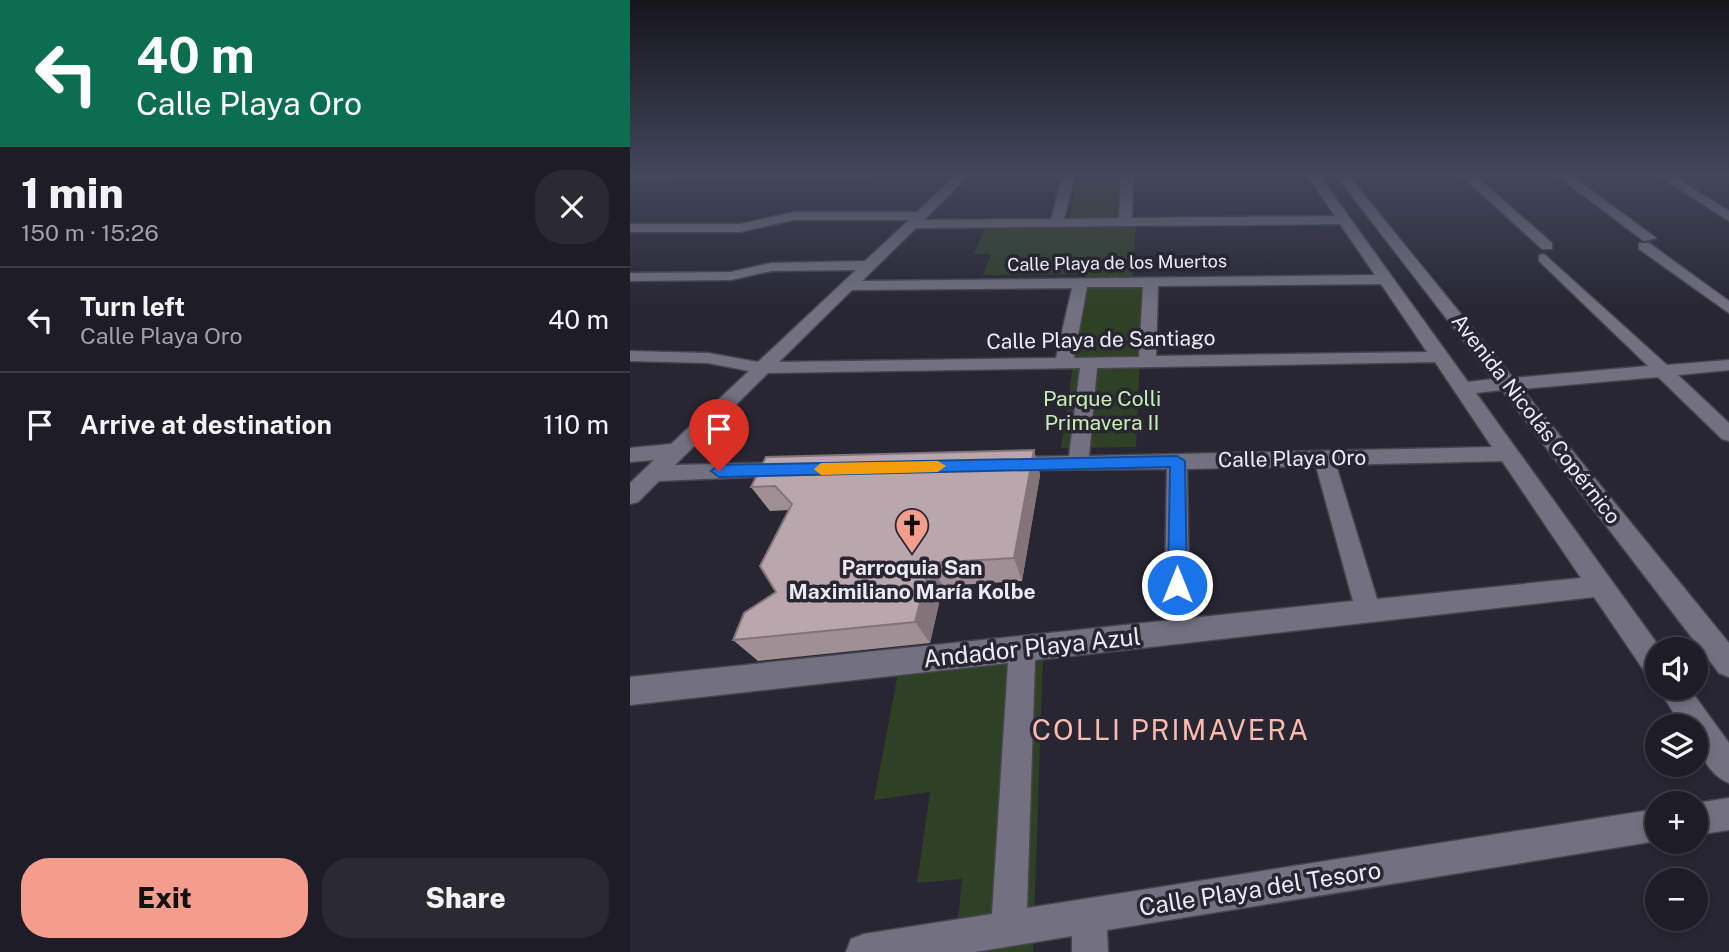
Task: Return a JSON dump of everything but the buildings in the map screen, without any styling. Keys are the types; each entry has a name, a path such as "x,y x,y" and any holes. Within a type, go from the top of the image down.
{"street":[{"path":"630,228 740,228 783,218"},
{"path":"868,218 1056,223 1344,220"},
{"path":"1056,223 1057,218"},
{"name":"Avenida Nicolás Copérnico","path":"1377,218 1727,658"},
{"path":"1511,218 1660,371 1729,434"},
{"path":"1617,218 1729,308"},
{"path":"630,496 916,220"},
{"name":"Avenida Nicolás Copérnico","path":"1344,220 1645,649"},
{"path":"630,277 731,276 771,267 870,265"},
{"name":"Calle Playa de los Muertos","path":"848,286 1386,279"},
{"path":"1147,362 1151,282"},
{"path":"1064,363 1080,283"},
{"name":"Calle Playa de Santiago","path":"630,356 708,358 763,368 1440,357"},
{"path":"1078,464 1089,363"},
{"path":"1462,388 1729,365"},
{"path":"630,455 677,451"},
{"name":"Calle Playa Oro","path":"995,465 1508,454"},
{"path":"1324,458 1368,611"},
{"path":"1177,461 1177,585"},
{"path":"655,472 815,469"},
{"name":"Andador Playa Azul","path":"630,691 1601,586"},
{"path":"1009,929 1022,649"},
{"path":"1681,700 1729,768"},
{"path":"1708,817 1729,814"},
{"name":"Calle Playa del Tesoro","path":"864,952 921,947 1009,929 1645,827"},
{"path":"1089,916 1090,952"}],"green space":[{"name":"Parque Colli Primavera II","path":"1069,218 1117,218 1117,223 1136,224 1132,286 1143,286 1136,447 1061,448 1086,274 983,275 991,254 974,254 986,225 1068,224"},
{"path":"1043,656 1033,952 955,952 962,879 917,883 930,792 874,800 898,673"}],"slow traffic":[{"path":"821,469 938,466"}],"place":[{"name":"Parroquia San Maximiliano María Kolbe","path":"912,555"}],"district":[{"name":"COLLI PRIMAVERA","path":"1171,730"}],"route":[{"path":"719,471 1177,461 1177,585"}]}
